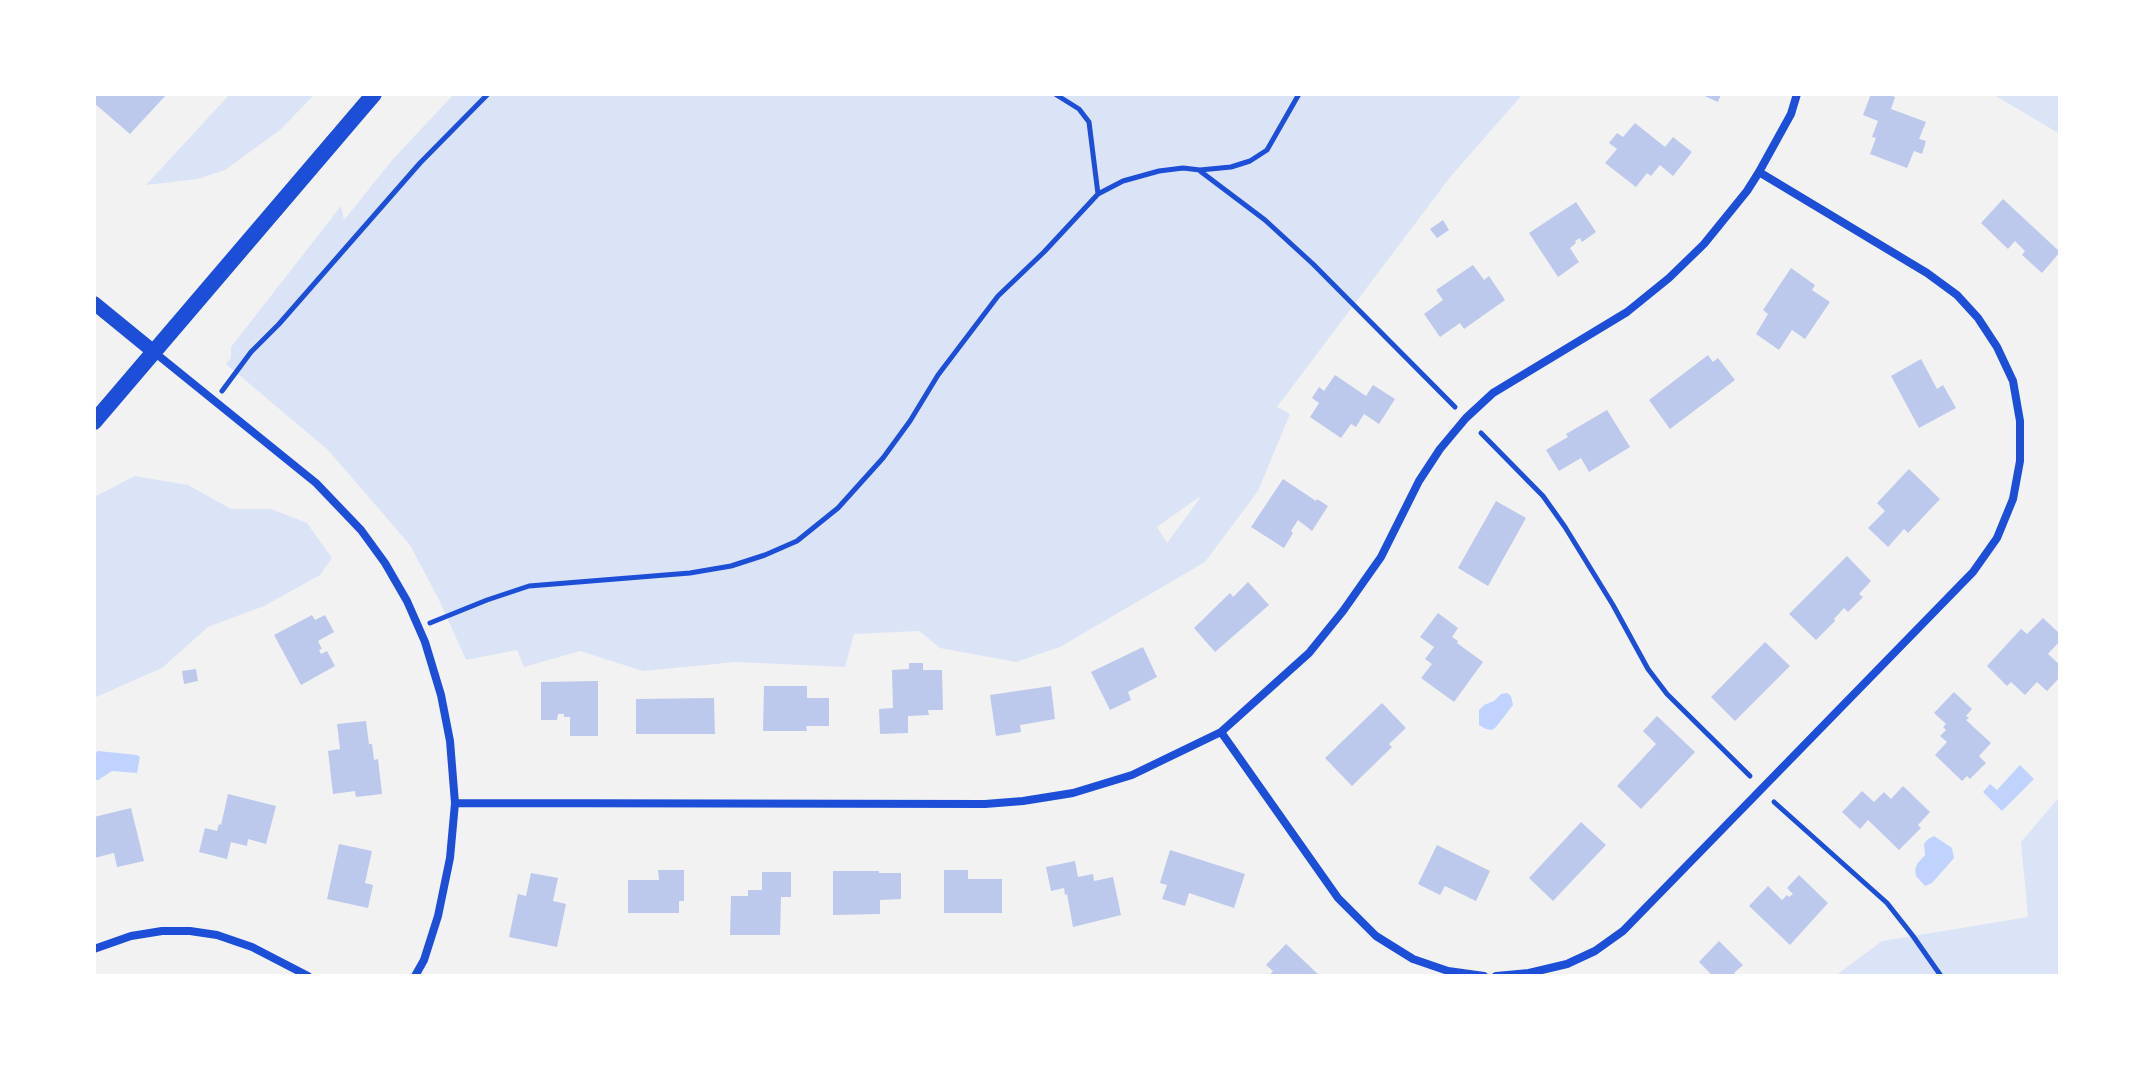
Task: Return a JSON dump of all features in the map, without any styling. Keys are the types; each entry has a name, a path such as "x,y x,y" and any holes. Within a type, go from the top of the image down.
{"main road":[{"path":"94,422 374,94"}],"street":[{"path":"455,803 985,804 1023,801 1073,793 1132,775 1221,732 1309,653 1343,611 1381,557 1419,481 1466,418 1493,393 1627,312 1704,244 1759,172 1791,114 1797,94"},
{"path":"1496,976 1529,973 1567,964 1595,951 1623,931 1973,572 1997,538 2013,499 2020,461 2020,421 2013,381 1997,347 1978,318 1957,295 1927,273 1759,172"},
{"path":"94,303 316,483 361,530 407,601 441,695 450,741 455,803 450,858 438,916 424,960 415,976"},
{"path":"1221,732 1338,898 1376,936 1413,959 1448,971 1484,976"},
{"path":"94,949 131,936 190,931 217,935 252,947 308,976"}],"path":[{"path":"215,401 251,352 289,314 420,163 488,94"},
{"path":"1055,94 1079,109 1089,122 1098,194"},
{"path":"418,627 529,586 690,573 731,566 797,541 838,508 883,458 938,375 998,296 1098,194 1123,181 1159,171 1231,167 1250,161 1267,150 1299,94"},
{"path":"1200,170 1265,220 1313,264 1455,407"},
{"path":"1481,433 1543,496 1613,605 1648,669 1667,694 1750,776"},
{"path":"1774,802 1887,903 1941,976"}],"shaded area":[{"path":"230,94 315,94 280,130 225,170 198,179 146,185"},
{"path":"454,94 1523,94 1451,176 1277,407 1290,414 1258,491 1205,562 1060,647 1016,662 940,648 919,631 854,634 845,667 736,662 643,671 580,651 524,667 517,650 466,660 410,545 328,450 226,364 231,358 231,347 341,206 344,220 393,159","holes":["1200,498 1167,543 1157,527"]},
{"path":"1994,94 2060,94 2060,134 1994,95"},
{"path":"135,476 188,485 231,509 271,509 307,523 332,558 320,575 264,606 208,627 162,668 94,698 94,497"},
{"path":"2060,796 2060,976 1835,976 1882,941 2028,917 2021,842"}],"water":[{"path":"1507,693 1513,705 1496,727 1492,730 1479,725 1479,710"},
{"path":"98,751 137,755 140,757 137,773 112,771 95,780 94,755"},
{"path":"2020,765 2034,779 2002,811 1983,792 1990,784 1997,790"},
{"path":"1934,836 1952,848 1954,858 1932,883 1925,886 1915,870 1925,855 1924,844"}],"building":[{"path":"94,94 167,94 130,134 94,103"},
{"path":"1700,94 1721,94 1718,102"},
{"path":"1871,94 1895,97 1891,109 1926,122 1919,139 1926,141 1922,154 1914,151 1907,168 1870,154 1878,121 1863,115"},
{"path":"1635,123 1665,147 1673,137 1692,152 1673,176 1660,165 1651,176 1647,173 1636,187 1605,163 1617,149 1609,143 1617,133 1623,137"},
{"path":"2003,199 2060,252 2042,273 2022,255 2025,251 2015,241 2008,249 1981,223"},
{"path":"1576,202 1596,232 1582,242 1580,238 1575,241 1570,248 1579,262 1558,277 1529,233"},
{"path":"1443,220 1449,230 1437,238 1430,229"},
{"path":"1473,265 1484,280 1489,276 1505,300 1464,329 1460,323 1440,337 1424,314 1443,300 1436,290"},
{"path":"1791,268 1815,285 1812,290 1830,302 1805,339 1792,330 1779,350 1756,334 1768,314 1763,310"},
{"path":"1708,355 1713,362 1718,358 1735,380 1670,429 1649,400"},
{"path":"1921,359 1937,389 1943,385 1956,408 1919,428 1891,376"},
{"path":"1335,375 1366,396 1373,385 1395,399 1379,424 1364,414 1356,427 1351,424 1341,438 1310,417 1319,403 1312,398 1319,387 1324,391"},
{"path":"1607,410 1630,447 1589,472 1581,458 1559,471 1546,450 1568,437 1566,434"},
{"path":"1909,469 1940,499 1908,533 1904,529 1888,547 1868,528 1885,511 1877,503"},
{"path":"1283,479 1328,506 1312,531 1298,520 1284,548 1251,527"},
{"path":"1496,501 1526,518 1488,586 1458,568"},
{"path":"1847,556 1871,581 1859,594 1863,597 1848,612 1844,608 1816,640 1789,614"},
{"path":"1248,582 1269,605 1215,652 1194,628 1230,593 1233,597"},
{"path":"1438,613 1458,628 1452,637 1457,643 1483,662 1454,702 1421,678 1432,664 1425,659 1434,647 1420,637"},
{"path":"312,615 315,620 325,615 334,632 318,641 321,654 327,651 335,666 301,685 274,635"},
{"path":"2043,618 2060,634 2060,641 2048,654 2060,665 2060,677 2047,691 2037,682 2025,695 2011,682 2007,686 1987,666 2021,629 2027,634"},
{"path":"1765,642 1790,666 1735,721 1711,697"},
{"path":"1143,647 1157,677 1128,692 1131,700 1110,710 1091,672"},
{"path":"909,663 923,663 923,670 942,670 943,710 928,710 929,715 908,716 908,733 880,734 879,709 893,708 892,670 909,669"},
{"path":"196,669 198,681 184,684 182,671"},
{"path":"598,681 598,736 570,736 570,717 564,717 564,714 558,714 557,720 541,720 541,682"},
{"path":"764,686 807,686 807,698 829,698 829,726 806,726 807,731 763,731"},
{"path":"1051,686 1055,719 1020,725 1021,732 996,736 990,695"},
{"path":"1954,692 1972,709 1966,720 1991,743 1979,756 1986,763 1970,779 1967,776 1962,781 1935,755 1947,742 1940,736 1946,730 1943,727 1946,724 1934,713"},
{"path":"714,698 715,734 636,734 636,699"},
{"path":"1382,703 1406,728 1389,744 1392,747 1352,786 1325,758"},
{"path":"1657,716 1695,752 1641,809 1617,786 1656,744 1643,731"},
{"path":"366,721 374,760 378,759 382,794 356,797 355,791 333,794 328,751 340,749 337,724"},
{"path":"1903,786 1930,812 1918,825 1921,828 1899,850 1868,820 1860,829 1842,812 1862,791 1874,802 1884,792 1891,799"},
{"path":"228,794 276,806 266,844 248,839 247,846 231,842 227,859 199,852 205,828 217,831 221,825"},
{"path":"131,808 144,861 117,867 114,853 94,858 94,817"},
{"path":"1581,822 1606,845 1553,901 1529,878"},
{"path":"339,844 372,851 365,883 373,885 368,908 327,899"},
{"path":"1437,845 1490,871 1476,901 1445,886 1440,895 1418,884"},
{"path":"1170,850 1245,874 1234,908 1189,893 1185,906 1162,899 1167,885 1160,883"},
{"path":"1075,861 1078,877 1093,874 1094,881 1113,877 1121,915 1073,927 1067,894 1064,888 1051,891 1046,867"},
{"path":"658,870 684,870 684,901 679,901 679,913 628,913 628,880 659,880"},
{"path":"944,870 968,870 968,879 1002,879 1002,913 944,913"},
{"path":"833,871 901,873 901,899 880,900 880,914 833,915"},
{"path":"762,872 791,872 791,897 781,897 780,935 730,935 731,896 748,896 748,890 762,890"},
{"path":"531,873 558,878 553,901 566,904 557,947 509,937 518,894 526,896"},
{"path":"1799,875 1828,903 1790,945 1749,906 1768,886 1782,900 1787,895 1789,897 1793,894 1787,888"},
{"path":"1719,941 1743,965 1734,973 1737,976 1709,976 1711,974 1699,962"},
{"path":"1286,944 1320,976 1269,976 1273,971 1266,965"}]}
